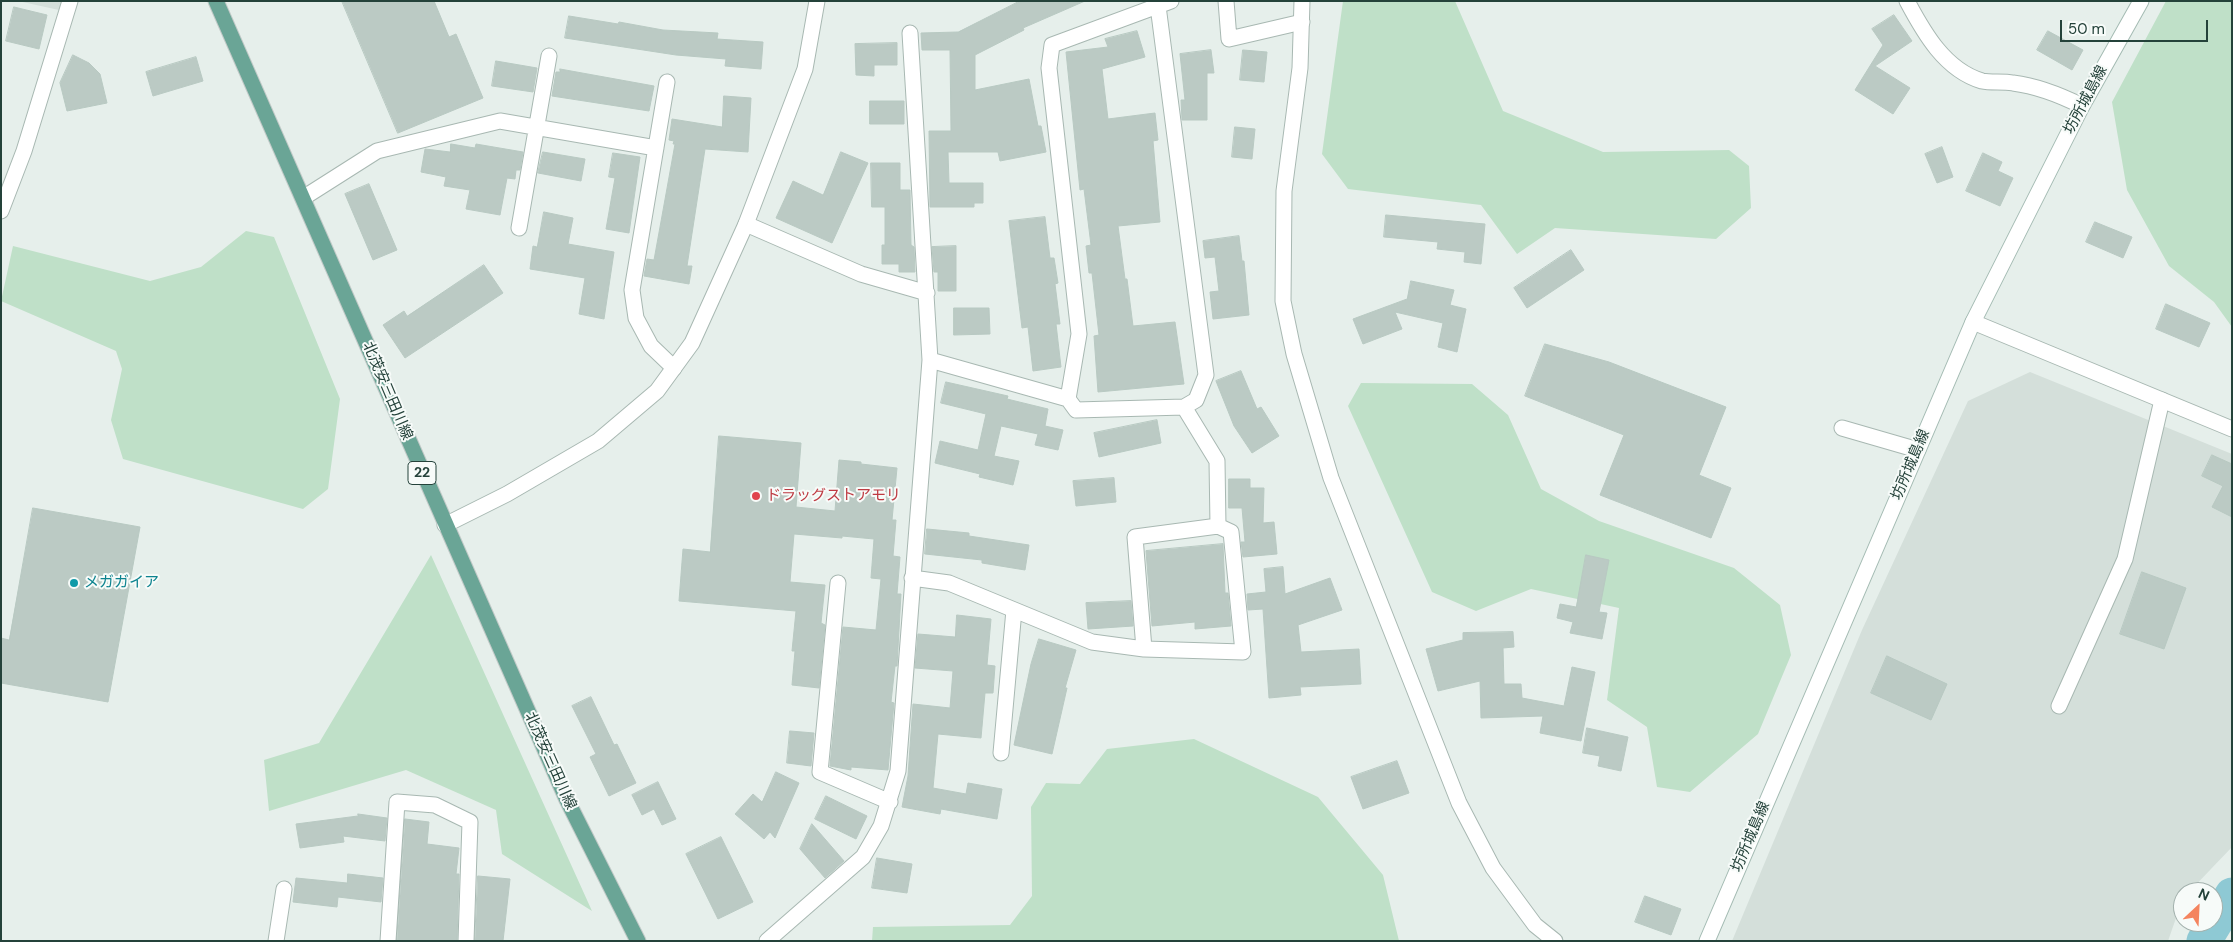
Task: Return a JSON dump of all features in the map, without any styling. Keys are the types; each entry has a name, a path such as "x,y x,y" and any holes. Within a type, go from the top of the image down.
{"main road":[{"name":"北茂安三田川線","path":"216,1 567,800 638,941"}],"street":[{"path":"1,211 24,151 70,1"},
{"path":"445,525 507,494 598,441 657,391 692,343 746,224 805,69 817,1"},
{"path":"1226,1 1229,39 1302,22"},
{"path":"1302,1 1300,68 1284,201 1283,301 1294,354 1331,478 1459,802 1493,868 1535,925 1554,941"},
{"path":"1908,1 1923,32 1953,66 1982,81 2013,83 2053,92 2082,106"},
{"name":"坊所城島線","path":"1707,941 1973,322 2082,106 2141,1"},
{"path":"930,360 1068,399 1076,410 1184,407 1196,400 1206,375 1164,4 1052,45 1049,68 1079,334 1068,399"},
{"path":"767,941 863,857 881,826 890,802 898,771 930,360 910,33"},
{"path":"520,228 549,56"},
{"path":"667,82 632,290 636,318 651,346 674,368"},
{"path":"303,198 377,150 500,121 656,148"},
{"path":"746,224 861,274 926,294"},
{"path":"1973,322 2232,429"},
{"path":"2058,706 2125,559 2162,400"},
{"path":"1184,407 1217,461 1218,526"},
{"path":"1842,428 1918,450"},
{"path":"912,578 949,583 1092,642 1144,649 1243,652 1231,532 1218,526 1135,537 1144,649"},
{"path":"838,583 820,772 890,802"},
{"path":"1001,753 1014,610"},
{"path":"388,941 397,802 434,805 470,822 470,886 466,941"},
{"path":"276,941 284,889"}],"shaded area":[{"path":"18,1 62,1 59,10"},
{"path":"2030,372 2232,454 2232,847 2199,882 2173,882 2173,927 2168,941 1732,941 1862,630 1968,401"}],"green space":[{"path":"1343,1 1455,1 1503,111 1603,152 1729,150 1749,166 1751,208 1716,239 1555,228 1517,254 1481,205 1348,189 1322,154"},
{"path":"2166,1 2232,1 2232,327 2214,302 2169,266 2127,190 2112,102"},
{"path":"246,231 274,237 340,399 328,489 303,509 123,459 111,420 122,369 116,351 1,301 13,246 150,281 201,267"},
{"path":"1361,383 1472,384 1508,415 1541,489 1599,521 1734,568 1780,605 1791,655 1758,734 1690,792 1657,787 1647,727 1607,700 1619,608 1531,589 1476,611 1432,592 1348,406"},
{"path":"431,555 592,911 502,854 496,810 406,770 269,811 264,760 319,743"},
{"path":"1194,739 1318,797 1383,875 1399,941 872,941 873,927 1010,925 1032,896 1031,807 1046,783 1080,784 1107,749"}],"building":[{"path":"342,1 434,1 449,37 456,34 483,98 398,133"},
{"path":"1020,1 1085,1 1023,28 1024,30 975,55 975,90 1029,79 1038,126 1041,126 1046,152 1000,161 998,152 948,152 949,183 983,183 983,203 974,203 974,207 930,207 929,131 951,131 950,50 922,50 921,33 958,32"},
{"path":"14,7 47,15 39,49 6,41"},
{"path":"1894,15 1912,41 1875,66 1910,88 1893,114 1855,90 1883,45 1872,29"},
{"path":"569,16 663,30 718,33 717,39 763,42 761,69 725,66 726,59 676,55 565,38"},
{"path":"1137,31 1145,57 1102,69 1108,119 1155,113 1158,140 1153,141 1160,222 1118,226 1125,279 1127,279 1133,326 1175,322 1184,384 1098,392 1094,336 1099,335 1092,273 1089,273 1086,246 1091,245 1084,189 1080,190 1066,52 1108,47 1105,39"},
{"path":"2048,31 2083,50 2072,70 2037,50"},
{"path":"897,43 897,65 874,65 874,76 856,75 855,44"},
{"path":"1211,50 1214,73 1207,73 1207,120 1182,120 1181,100 1185,100 1180,54"},
{"path":"1243,50 1267,52 1264,82 1240,80"},
{"path":"73,55 89,63 100,74 107,103 67,111 60,83"},
{"path":"196,57 203,81 153,96 146,72"},
{"path":"496,61 537,68 533,92 492,86"},
{"path":"560,69 654,86 649,111 552,96 556,72 560,72"},
{"path":"724,96 751,98 748,152 705,149 687,266 692,266 689,284 644,276 647,259 654,260 675,144 673,144 674,141 669,140 672,119 722,127"},
{"path":"870,101 904,101 904,124 870,124"},
{"path":"1235,127 1255,129 1252,159 1232,157"},
{"path":"451,144 475,148 476,144 523,152 520,170 516,170 515,179 507,178 500,215 466,209 470,190 444,186 446,177 421,172 425,149 450,152"},
{"path":"1942,147 1953,177 1937,183 1925,154"},
{"path":"543,152 585,159 581,181 538,173"},
{"path":"841,152 868,163 832,243 776,218 793,181 823,195"},
{"path":"613,153 640,157 629,233 606,229 615,178 609,177"},
{"path":"1983,153 2002,162 1998,171 2013,178 2000,206 1966,191"},
{"path":"871,163 900,163 900,190 910,190 911,245 914,247 915,272 899,272 899,264 882,264 882,245 885,245 885,207 872,207"},
{"path":"369,184 397,250 373,260 345,194"},
{"path":"544,212 573,218 568,244 614,252 604,319 579,314 585,278 530,269 533,246 537,247"},
{"path":"1386,215 1485,224 1481,264 1464,262 1465,252 1437,249 1438,242 1384,237"},
{"path":"1045,217 1050,258 1054,258 1058,283 1055,284 1060,324 1056,324 1061,367 1033,371 1028,327 1022,328 1009,221"},
{"path":"2095,222 2132,237 2123,258 2086,242"},
{"path":"1239,236 1242,261 1244,261 1249,315 1213,319 1210,292 1219,291 1215,257 1205,258 1203,241"},
{"path":"956,246 956,291 938,291 938,272 934,272 932,247"},
{"path":"1571,250 1584,270 1527,308 1514,288"},
{"path":"484,265 503,293 405,358 383,325 404,311 407,316"},
{"path":"1411,281 1454,290 1450,305 1466,309 1457,352 1438,347 1443,323 1395,312 1402,329 1363,344 1353,319 1407,299"},
{"path":"2166,304 2210,323 2199,347 2156,329"},
{"path":"954,308 989,308 990,334 954,335"},
{"path":"1545,344 1609,362 1726,407 1699,475 1731,488 1711,538 1600,495 1624,435 1525,396"},
{"path":"1241,371 1257,409 1261,407 1279,436 1252,453 1234,426 1216,381"},
{"path":"946,382 1008,396 1007,399 1048,409 1045,426 1063,430 1058,450 1035,445 1038,434 1001,426 994,456 1019,461 1013,485 979,477 980,474 935,463 940,441 978,450 986,414 941,403"},
{"path":"1157,420 1161,443 1099,457 1094,433"},
{"path":"719,436 801,443 796,507 835,511 839,460 897,468 892,520 896,520 893,556 900,557 897,594 901,594 897,666 895,666 891,702 894,703 888,770 851,767 851,770 830,766 843,627 876,630 881,579 871,578 874,539 794,534 790,582 825,585 821,623 825,625 819,688 792,685 795,651 792,651 796,611 679,601 683,549 710,552"},
{"path":"2212,455 2232,464 2232,517 2212,507 2223,486 2202,476"},
{"path":"1114,478 1116,502 1076,506 1073,481"},
{"path":"1229,479 1250,479 1250,488 1264,488 1263,523 1274,522 1277,554 1243,557 1241,542 1245,542 1242,508 1229,508"},
{"name":"メガガイア","path":"33,508 140,527 108,702 1,683 1,638 9,640"},
{"path":"927,529 969,533 969,536 1029,545 1025,570 982,563 982,560 925,554"},
{"path":"1223,544 1225,593 1228,593 1231,626 1195,629 1195,622 1152,626 1146,551"},
{"path":"1586,555 1609,560 1599,612 1607,613 1602,639 1570,633 1573,622 1557,618 1560,604 1576,607"},
{"path":"1283,567 1285,594 1330,578 1342,610 1298,625 1301,652 1359,649 1361,684 1300,687 1301,695 1269,698 1263,609 1248,610 1247,594 1266,592 1264,569"},
{"path":"2142,572 2186,588 2164,649 2120,634"},
{"path":"1131,601 1133,626 1088,629 1086,603"},
{"path":"957,615 991,619 987,665 995,666 993,693 985,693 981,738 938,734 933,788 966,794 968,783 1002,789 997,819 941,809 940,814 902,807 908,776 913,704 950,708 953,671 915,668 918,634 955,637"},
{"path":"1513,632 1514,647 1503,648 1504,684 1521,684 1522,698 1564,706 1572,667 1595,672 1581,741 1540,733 1543,716 1481,718 1480,681 1438,691 1426,649 1463,640 1463,633"},
{"path":"1039,639 1076,650 1065,688 1067,688 1052,754 1014,745 1031,664"},
{"path":"1887,656 1947,684 1931,720 1871,693"},
{"path":"591,697 614,745 617,744 636,783 609,796 590,757 596,754 572,706"},
{"path":"1587,728 1628,737 1621,771 1598,766 1600,756 1583,753"},
{"path":"790,731 814,733 811,766 787,763"},
{"path":"1397,761 1409,793 1363,809 1351,777"},
{"path":"776,772 799,783 775,838 770,832 764,839 735,814 753,794 762,802"},
{"path":"658,782 676,819 662,825 654,809 642,815 632,795"},
{"path":"826,796 867,816 856,839 815,819"},
{"path":"358,814 387,818 385,841 343,836 344,842 300,848 296,824 358,816"},
{"path":"405,819 429,822 427,844 459,848 456,874 459,874 457,941 397,941"},
{"path":"812,824 844,861 825,878 800,849"},
{"path":"721,837 753,902 718,919 686,854"},
{"path":"877,858 912,864 907,893 872,888"},
{"path":"348,874 383,878 381,902 338,897 337,907 293,902 296,878 347,883"},
{"path":"478,876 510,879 503,941 475,941"},
{"path":"1645,896 1681,909 1671,935 1635,922"}],"waterway":[{"path":"2204,941 2232,895"}],"place":[{"name":"ドラッグストアモリ","path":"756,496"},
{"name":"メガガイア","path":"74,583"}]}
